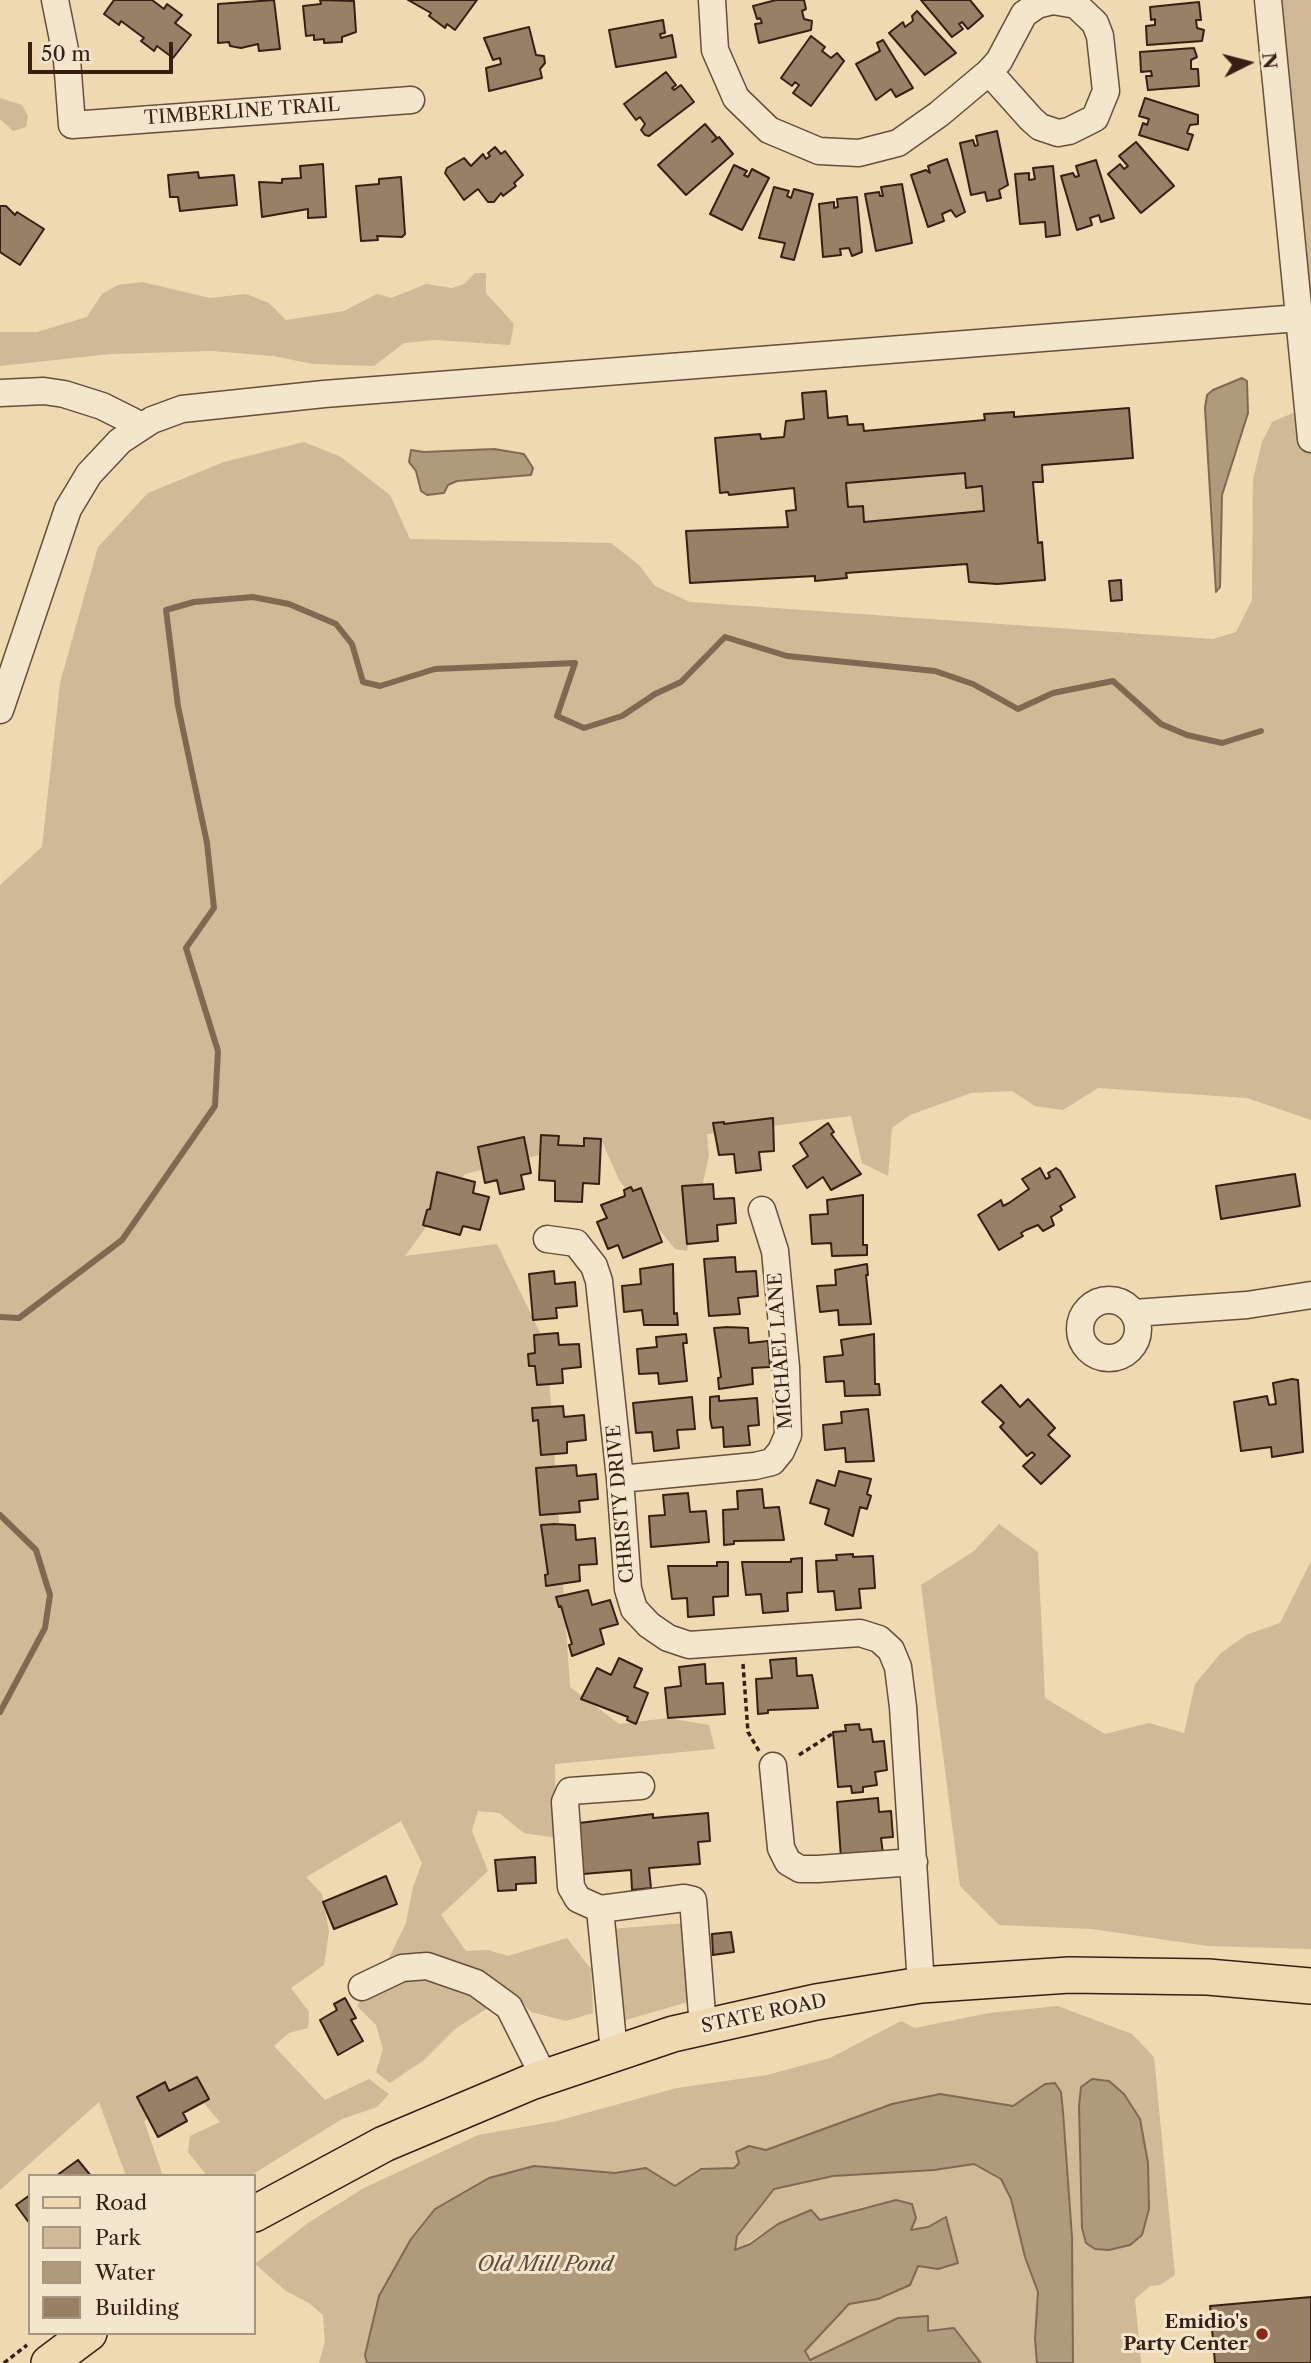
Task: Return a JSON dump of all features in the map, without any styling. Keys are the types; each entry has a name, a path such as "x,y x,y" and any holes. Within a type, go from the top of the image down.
{"main road":[{"name":"STATE ROAD","path":"256,2213 384,2144 544,2077 614,2052 703,2027 816,2002 921,1985 1069,1975 1137,1975 1311,1986"},
{"path":"41,2352 84,2335"}],"street":[{"name":"TIMBERLINE TRAIL","path":"55,0 66,60 72,125 411,100"},
{"path":"712,0 715,50 736,98 769,130 819,150 859,153 898,142 939,114 989,72 1001,58 1024,14 1037,5 1063,2 1076,5 1095,23 1100,36 1106,92 1095,118 1069,131 1058,133 1040,127 1031,120 989,72"},
{"path":"1268,0 1311,439"},
{"path":"0,710 68,509 89,474 120,441 142,426 182,409 218,402 1299,317"},
{"path":"0,393 44,391 64,394 102,406 142,426"},
{"name":"MICHAEL LANE","path":"620,1479 755,1466 772,1462 781,1451 788,1435 786,1367 775,1251 762,1210"},
{"name":"CHRISTY DRIVE","path":"547,1239 576,1243 594,1266 599,1281 620,1479 628,1588 635,1609 649,1625 668,1638 689,1645 860,1633 879,1639 891,1650 898,1667 903,1707 921,1985"},
{"path":"1134,1313 1247,1305 1311,1295"},
{"path":"767,1761 781,1848 788,1862 800,1869 914,1862"},
{"path":"641,1786 570,1791 565,1802 571,1886 578,1899 600,1909 684,1898 693,1900 703,2027"},
{"path":"600,1909 614,2052"},
{"path":"362,1987 402,1968 427,1966 476,1983 509,2007 544,2077"}],"path":[{"path":"742,1654 748,1732 767,1761"},
{"path":"799,1755 831,1731 835,1732"},
{"path":"4,2363 41,2352"}],"green space":[{"path":"1268,0 1311,0 1311,1120 1247,1098 1098,1088 1063,1110 1035,1106 1012,1091 971,1093 910,1115 892,1128 888,1176 862,1163 851,1116 707,1134 709,1156 687,1251 675,1249 619,1180 601,1139 465,1174 405,1256 497,1244 547,1347 570,1687 619,1724 668,1718 709,1725 715,1749 555,1764 556,1838 524,1833 499,1813 478,1811 472,1831 488,1871 441,1915 466,1951 488,1950 508,1956 567,1938 591,1969 593,2013 566,2021 531,2012 516,1995 455,2029 424,2060 390,2083 376,2072 383,2049 376,2025 357,2006 388,1960 406,1923 413,1887 422,1863 401,1821 306,1877 322,1894 329,1932 324,1965 291,1988 309,2012 308,2028 289,2033 274,2046 325,2100 369,2079 389,2094 377,2107 342,2119 253,2174 205,2174 188,2152 190,2136 220,2122 190,2087 144,2121 162,2174 125,2174 99,2102 0,2190 0,885 42,847 60,683 98,547 148,493 224,462 304,442 341,457 390,495 410,539 611,543 639,565 655,586 690,602 1213,639 1236,632 1252,600 1253,479 1262,442 1272,422 1307,407"},
{"path":"0,98 22,105 28,116 26,127 13,131 0,119"},
{"path":"475,273 486,273 486,293 514,324 510,345 435,340 404,343 374,366 313,364 273,356 212,351 110,354 0,366 0,332 37,332 87,317 102,294 118,285 142,282 210,298 246,294 269,303 286,320 344,311 377,294 391,298 426,284 452,288 464,284"},
{"path":"965,473 966,488 982,486 984,511 864,522 863,506 848,507 846,483"},
{"path":"999,1524 1038,1552 1045,1698 1105,1734 1149,1723 1184,1733 1195,1684 1221,1653 1246,1635 1280,1623 1311,1561 1311,1949 1207,1946 1092,1929 999,1925 960,1886 921,1585 974,1551"},
{"path":"686,1923 691,2001 619,2022 611,1929"},
{"path":"1058,2006 1132,2034 1154,2057 1175,2275 1160,2285 1150,2286 1135,2299 1141,2363 1073,2363 1072,2237 1061,2092 1045,2084 1013,2106 940,2094 892,2104 766,2150 734,2168 701,2169 675,2186 646,2168 615,2173 591,2172 379,2296 365,2355 367,2363 319,2363 325,2342 323,2315 309,2303 286,2291 256,2265 308,2223 364,2188 478,2135 557,2121 677,2088 767,2075 830,2058 901,2021 915,2028 989,2013"},
{"path":"974,2164 1001,2179 1011,2199 1025,2257 1038,2292 1035,2339 1037,2363 981,2363 972,2349 928,2331 928,2316 898,2318 810,2361 805,2351 849,2304 878,2299 918,2266 938,2269 958,2263 953,2239 946,2217 928,2227 910,2230 912,2203 896,2200 859,2208 839,2217 778,2224 735,2251 737,2236 774,2189 833,2176 934,2170"}],"water":[{"path":"1242,378 1247,381 1248,413 1222,495 1220,587 1216,592 1205,408 1207,395 1213,390"},
{"path":"494,449 524,454 533,468 531,475 457,481 448,485 444,493 427,495 421,491 416,471 409,462 411,450 424,452"},
{"path":"1092,2079 1109,2081 1124,2094 1140,2119 1148,2163 1149,2209 1142,2235 1130,2245 1109,2250 1095,2249 1086,2243 1082,2228 1079,2106 1081,2087"},
{"name":"Old Mill Pond","path":"1055,2083 1061,2092 1072,2237 1073,2363 1037,2363 1035,2339 1038,2292 1025,2257 1011,2199 1001,2179 974,2164 934,2170 833,2176 774,2189 737,2236 735,2250 750,2244 778,2224 811,2210 820,2220 896,2200 912,2204 916,2218 911,2230 928,2227 946,2217 958,2263 938,2269 918,2266 910,2285 878,2299 849,2304 805,2351 810,2360 898,2318 928,2316 928,2331 954,2328 981,2363 367,2363 365,2355 379,2296 411,2239 435,2209 489,2178 534,2166 615,2173 646,2168 675,2186 701,2169 734,2168 739,2163 736,2152 749,2146 766,2150 892,2104 940,2094 1013,2106 1045,2084"}],"building":[{"path":"114,0 152,0 164,9 167,4 182,15 175,23 191,35 173,58 157,46 154,51 141,41 144,38 121,21 119,25 104,14"},
{"path":"274,0 280,49 259,51 258,44 241,48 230,46 229,42 218,43 218,4"},
{"path":"320,0 354,1 356,32 342,37 342,42 324,43 324,39 314,40 314,35 306,36 303,6 321,4"},
{"path":"408,0 477,0 455,30 447,24 445,28 429,16 431,13"},
{"path":"776,0 804,0 806,9 802,11 804,19 812,21 811,30 759,43 755,24 762,23 760,18 757,19 753,6"},
{"path":"921,0 970,0 983,16 968,29 962,22 959,24 963,29 952,37"},
{"path":"1199,2 1201,20 1196,20 1197,28 1204,30 1202,41 1147,45 1146,26 1155,25 1155,19 1151,20 1150,7"},
{"path":"917,11 956,53 925,75 889,33 903,22 905,27 913,21 912,16"},
{"path":"663,20 665,33 660,34 661,38 672,35 676,57 616,67 609,30"},
{"path":"529,27 536,55 544,56 545,63 540,69 542,78 489,91 486,68 501,64 500,58 493,60 484,38"},
{"path":"811,36 825,47 822,51 831,58 837,53 844,61 811,106 793,93 799,85 795,82 792,86 781,78"},
{"path":"883,40 913,88 896,97 891,89 876,100 856,64 880,51 877,43"},
{"path":"1194,48 1197,57 1191,60 1191,69 1198,69 1199,86 1148,90 1146,76 1152,76 1151,71 1141,72 1140,52"},
{"path":"666,72 676,85 672,88 674,90 681,85 694,102 649,136 645,135 641,130 645,124 640,117 636,120 624,104"},
{"path":"1145,98 1198,115 1198,124 1190,125 1187,133 1193,135 1188,150 1139,135 1143,123 1147,125 1149,119 1139,116"},
{"path":"705,124 717,138 712,142 719,137 733,154 686,195 658,165"},
{"path":"997,131 1008,185 999,190 1001,198 987,201 985,192 971,195 960,143 973,140 975,146 978,145 976,136"},
{"path":"1136,142 1174,186 1141,213 1108,174 1120,164 1124,169 1128,166 1119,156"},
{"path":"495,147 501,154 505,151 523,175 514,183 516,186 503,196 501,193 494,202 488,202 478,189 464,200 445,173 447,168 464,158 471,166 483,154 486,159 490,156 488,153"},
{"path":"947,159 965,212 956,217 951,210 942,214 944,221 928,227 911,175 926,170 930,173 928,166"},
{"path":"1096,160 1114,218 1101,222 1099,215 1090,218 1092,225 1077,230 1061,176 1073,173 1075,177 1079,176 1076,166"},
{"path":"323,164 326,217 308,218 308,209 262,217 259,182 282,183 282,179 301,178 300,166"},
{"path":"734,165 747,171 744,175 748,177 752,169 769,178 742,230 710,214"},
{"path":"1053,166 1060,235 1046,237 1045,222 1020,224 1015,174 1029,173 1029,180 1035,179 1033,168"},
{"path":"198,172 199,178 234,175 237,205 180,211 178,197 170,197 168,175"},
{"path":"401,177 405,234 402,237 377,236 378,240 361,241 356,186 379,184 379,179"},
{"path":"902,184 912,243 876,251 865,194 879,192 880,196 883,196 881,187"},
{"path":"774,187 789,191 787,196 791,198 794,189 813,194 794,260 781,257 785,243 759,238"},
{"path":"857,197 862,252 852,256 849,248 840,249 841,255 823,257 819,204 834,202 834,208 838,207 837,199"},
{"path":"0,206 6,206 15,215 17,212 44,229 20,265 0,252"},
{"path":"826,391 828,418 847,416 848,425 863,424 864,431 985,420 984,414 1014,412 1014,417 1129,408 1133,458 1042,465 1043,482 1033,482 1038,543 1042,542 1045,580 997,584 969,582 967,564 846,573 847,578 815,581 815,576 690,583 686,531 788,527 786,511 796,510 794,488 729,495 728,492 720,493 715,438 760,434 761,439 784,437 786,421 804,419 802,393","holes":["965,473 966,488 982,486 984,511 864,522 863,506 848,507 846,483"]},
{"path":"1121,580 1122,600 1111,601 1109,581"},
{"path":"773,1118 774,1151 759,1152 761,1170 736,1173 734,1154 719,1155 713,1123"},
{"path":"828,1123 834,1132 831,1134 861,1174 831,1190 823,1177 807,1188 793,1166 808,1156 800,1143"},
{"path":"541,1135 559,1136 558,1145 584,1146 584,1138 601,1139 599,1184 583,1183 582,1202 555,1201 555,1181 539,1180"},
{"path":"524,1137 531,1173 521,1175 524,1189 500,1194 497,1180 485,1183 478,1147"},
{"path":"1040,1168 1046,1179 1050,1177 1048,1173 1056,1168 1060,1171 1075,1197 1060,1206 1062,1210 1051,1217 1054,1225 1043,1231 1038,1225 1026,1230 1021,1233 1023,1236 999,1250 978,1215 1001,1200 1003,1206 1009,1203 1029,1189 1022,1179"},
{"path":"437,1172 475,1182 473,1193 489,1197 480,1230 463,1226 460,1235 423,1225 427,1210 430,1209"},
{"path":"1295,1174 1300,1206 1221,1219 1216,1186"},
{"path":"713,1184 714,1199 734,1198 736,1223 717,1225 718,1241 687,1244 682,1186"},
{"path":"631,1187 633,1191 641,1188 662,1242 623,1258 618,1245 608,1249 597,1222 607,1218 601,1205 625,1196 624,1190"},
{"path":"863,1195 863,1245 867,1245 867,1255 832,1256 831,1243 812,1244 810,1215 828,1214 827,1200"},
{"path":"735,1257 736,1272 756,1271 758,1296 738,1298 740,1314 709,1316 704,1259"},
{"path":"673,1264 674,1314 677,1313 678,1325 644,1325 642,1310 624,1312 622,1286 641,1284 640,1269"},
{"path":"867,1264 871,1324 839,1325 838,1310 820,1312 817,1286 836,1285 835,1270"},
{"path":"554,1271 555,1284 575,1282 577,1306 556,1308 557,1318 533,1320 529,1274"},
{"path":"714,1328 748,1328 749,1343 768,1341 770,1367 752,1368 753,1384 719,1389 718,1378 721,1377"},
{"path":"558,1333 559,1345 579,1344 581,1367 562,1369 563,1383 537,1385 535,1366 529,1366 528,1354 535,1353 534,1335"},
{"path":"686,1334 687,1343 683,1343 687,1381 659,1384 658,1373 639,1374 637,1349 657,1347 656,1337"},
{"path":"874,1334 875,1384 879,1384 880,1395 845,1396 844,1381 826,1382 824,1357 843,1355 841,1340"},
{"path":"1298,1380 1303,1452 1272,1457 1271,1447 1241,1451 1234,1402 1267,1396 1269,1405 1276,1404 1273,1383"},
{"path":"1001,1385 1020,1407 1028,1399 1055,1428 1048,1435 1070,1456 1041,1484 1023,1466 1035,1455 1032,1452 1027,1456 1000,1427 1004,1423 982,1402"},
{"path":"719,1396 719,1401 757,1398 759,1425 748,1426 750,1445 724,1447 723,1427 712,1428 710,1418 710,1397"},
{"path":"692,1397 695,1429 677,1430 679,1448 654,1451 652,1432 636,1433 633,1403"},
{"path":"563,1406 564,1417 584,1415 586,1440 567,1442 567,1453 541,1455 538,1420 533,1421 532,1408"},
{"path":"868,1409 874,1461 846,1462 845,1448 825,1450 823,1425 842,1423 841,1412"},
{"path":"576,1465 577,1476 596,1474 598,1499 579,1501 580,1512 540,1515 536,1468"},
{"path":"839,1471 871,1479 867,1494 871,1496 867,1509 860,1507 853,1536 825,1524 829,1509 810,1503 817,1480 835,1486"},
{"path":"762,1489 764,1508 779,1507 784,1540 734,1541 734,1544 724,1545 723,1510 738,1509 737,1491"},
{"path":"688,1493 690,1512 706,1511 709,1542 651,1547 649,1516 665,1515 663,1495"},
{"path":"541,1525 575,1525 576,1540 595,1538 597,1564 579,1565 580,1581 546,1586 545,1575 548,1574"},
{"path":"853,1554 853,1557 873,1556 875,1588 859,1589 861,1608 836,1610 834,1591 818,1592 816,1561 837,1560 836,1555"},
{"path":"802,1558 802,1592 787,1593 788,1611 763,1613 761,1594 746,1595 742,1562 791,1562 791,1559"},
{"path":"717,1562 728,1562 728,1596 713,1597 714,1615 688,1617 687,1598 672,1599 668,1566 717,1566"},
{"path":"588,1590 592,1605 610,1600 618,1624 600,1629 604,1644 572,1656 569,1645 572,1644 556,1597"},
{"path":"619,1658 642,1669 634,1687 648,1693 636,1724 627,1720 628,1717 581,1699 597,1668 611,1675"},
{"path":"796,1658 797,1676 812,1675 818,1708 768,1710 768,1713 758,1714 756,1679 772,1678 770,1660"},
{"path":"705,1664 706,1684 723,1683 725,1714 668,1718 665,1688 681,1686 679,1667"},
{"path":"859,1724 860,1730 871,1729 873,1742 884,1741 887,1770 875,1772 877,1785 863,1787 863,1792 852,1793 851,1786 838,1787 833,1732 846,1731 845,1725"},
{"path":"878,1798 879,1812 891,1811 893,1837 881,1838 883,1854 841,1858 837,1802"},
{"path":"708,1813 710,1841 698,1842 700,1864 649,1868 651,1888 632,1890 631,1870 583,1874 579,1823 653,1814 653,1818"},
{"path":"535,1857 536,1883 516,1884 516,1890 498,1891 495,1860"},
{"path":"386,1876 397,1904 334,1929 323,1902"},
{"path":"731,1932 734,1952 713,1955 712,1934"},
{"path":"345,1998 356,2018 351,2020 363,2041 338,2055 320,2020 337,2010 334,2004"},
{"path":"197,2077 209,2099 183,2113 187,2121 158,2137 137,2097 165,2082 169,2091"},
{"path":"78,2160 89,2174 59,2174"},
{"path":"28,2196 28,2221 16,2205"},
{"name":"Emidio's Party Center","path":"1311,2297 1311,2363 1215,2363 1210,2306"}],"waterway":[{"path":"0,1317 19,1318 122,1240 215,1106 218,1051 186,948 214,908 207,843 178,706 166,610 194,602 253,597 289,604 336,624 352,644 363,682 380,686 435,669 575,663 557,716 584,728 622,716 655,694 681,682 725,637 787,656 935,671 973,684 1018,709 1053,693 1113,681 1161,724 1187,735 1222,743 1261,731"},
{"path":"0,1515 36,1550 50,1595 45,1628 0,1712"}],"place":[{"name":"Emidio's Party Center","path":"1262,2334"}]}
